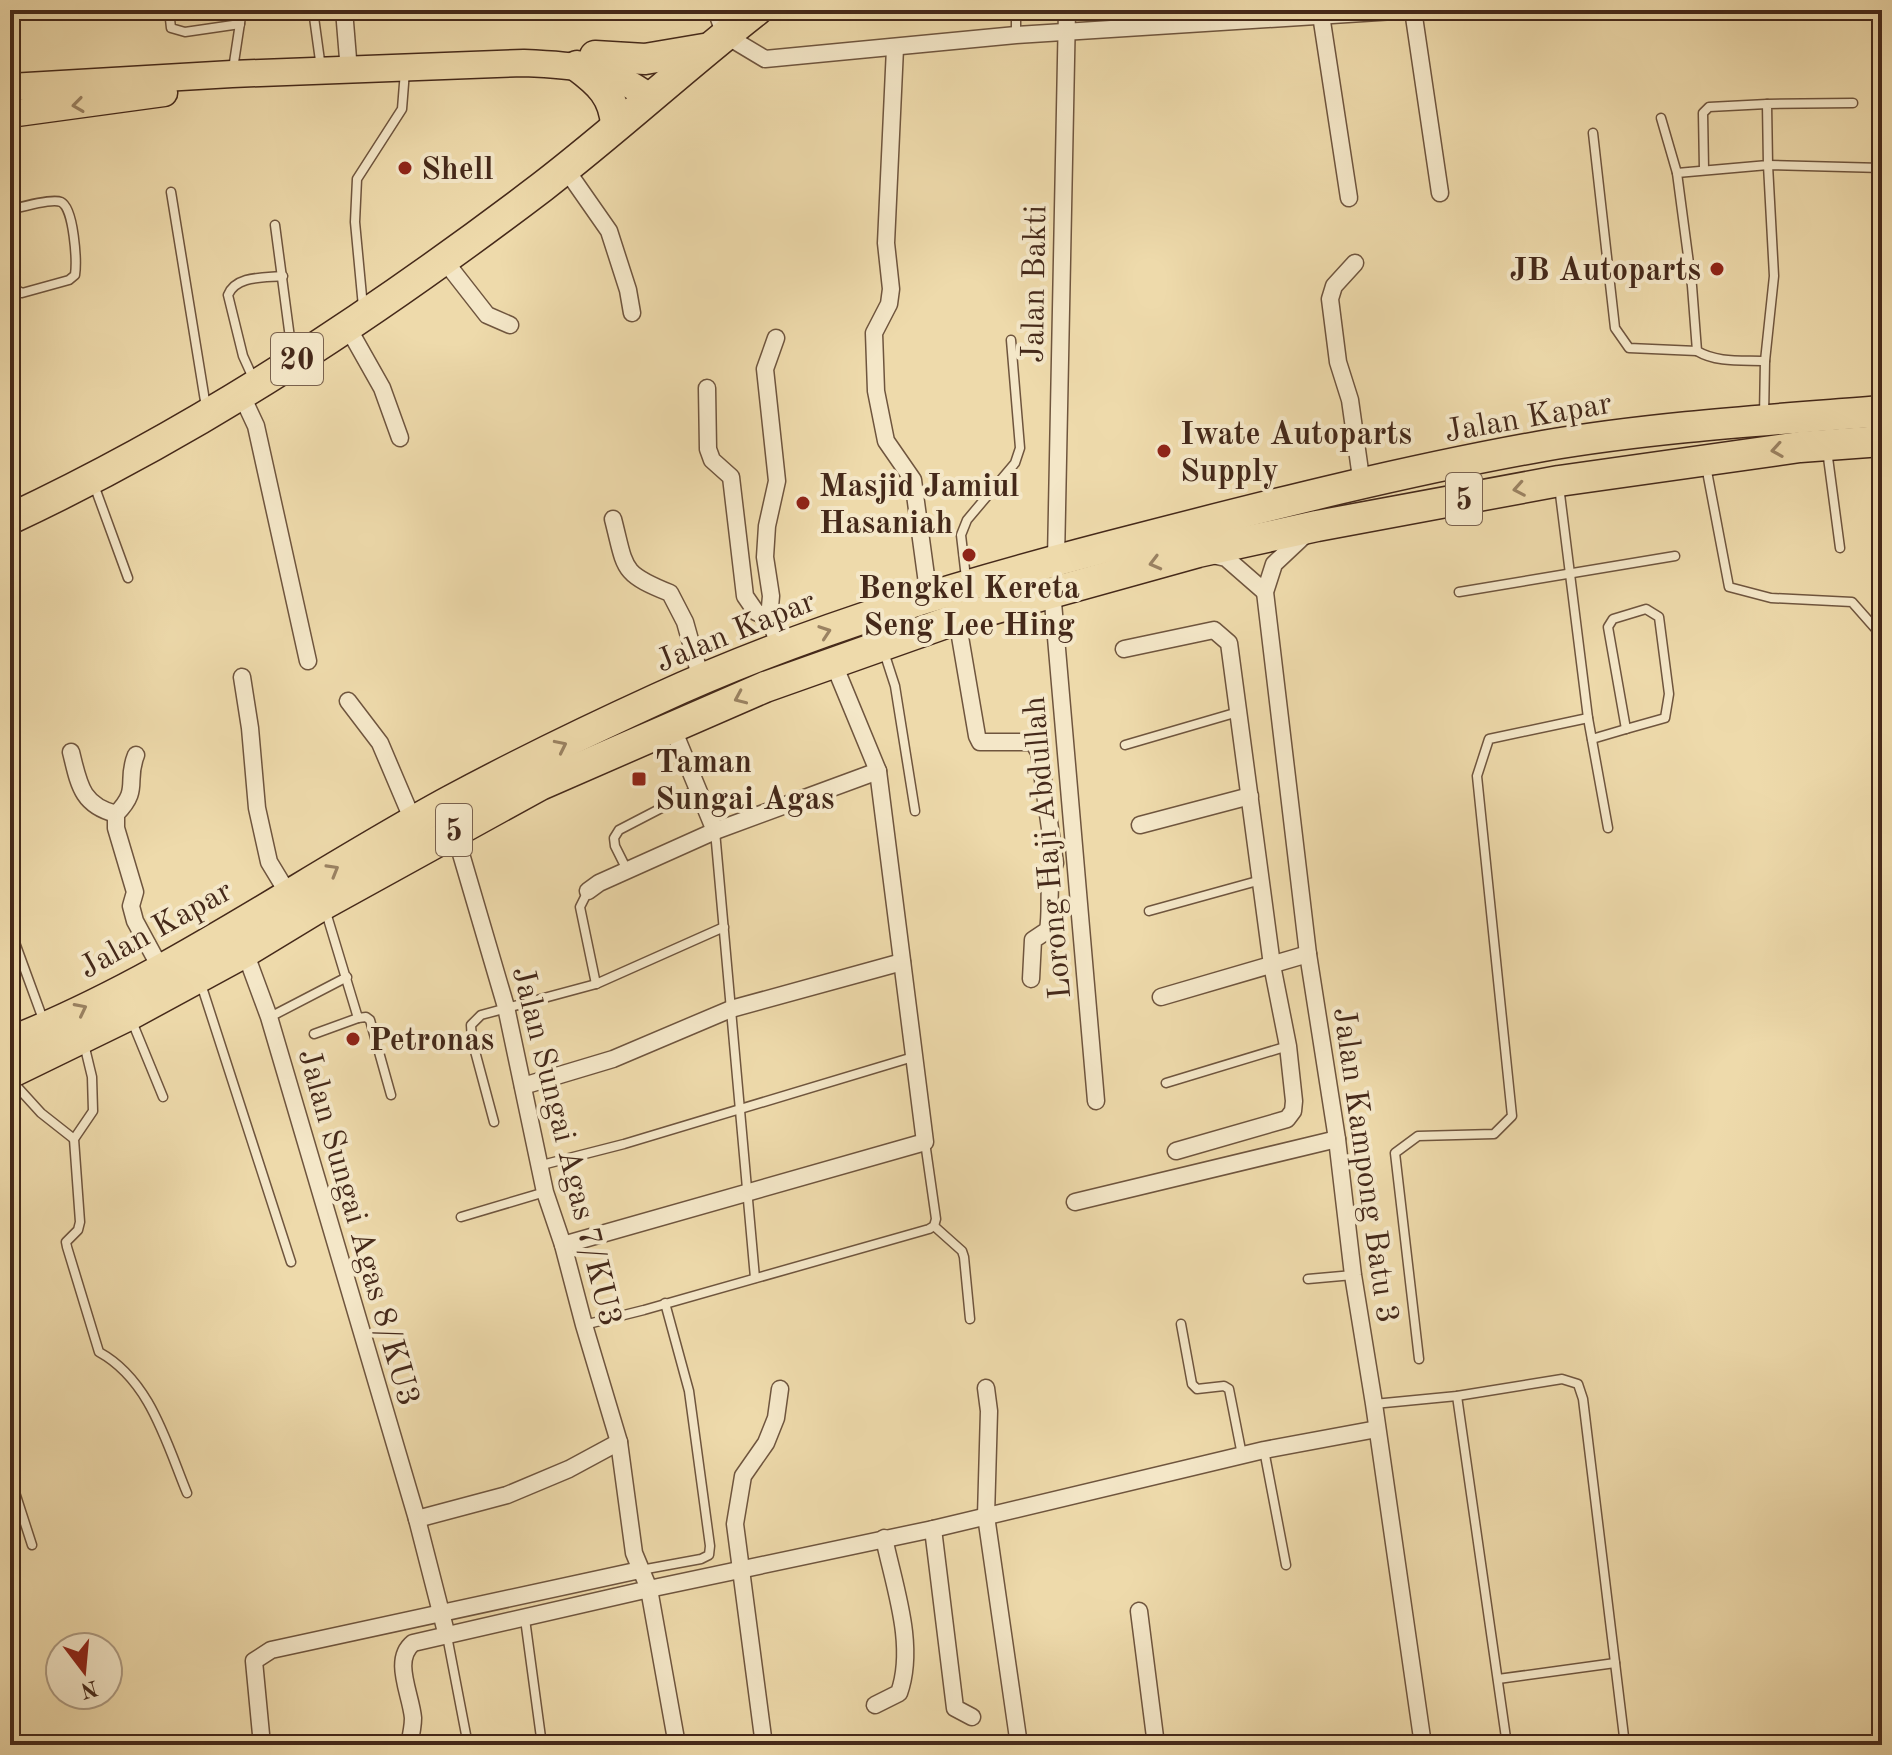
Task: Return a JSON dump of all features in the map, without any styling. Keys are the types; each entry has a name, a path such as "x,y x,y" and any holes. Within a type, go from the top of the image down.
{"highway":[{"name":"20","path":"10,519 92,480 208,416 356,321 444,260 565,168 654,93 717,31 757,10"},
{"path":"586,61 658,58 717,31"},
{"path":"586,61 608,93 616,125"},
{"name":"Jalan Kapar","path":"10,1042 161,969 476,788 701,679 780,647 1056,559 1362,485 1546,446 1643,432 1882,411"},
{"name":"Jalan Kapar","path":"10,1076 245,952 454,830 540,785 765,687 957,619 1198,552 1317,526 1559,481 1826,445 1874,443"}],"main road":[{"path":"10,87 232,74 586,61 654,93"},
{"path":"10,114 322,72"}],"street":[{"path":"344,10 349,71"},
{"name":"Jalan Bakti","path":"1056,559 1067,10"},
{"path":"717,31 765,59 1066,33 1196,17 1411,10 1440,193"},
{"path":"1321,15 1349,198"},
{"path":"895,48 886,228 891,289 889,304 874,333 876,391 886,441 913,480 929,598"},
{"path":"565,168 609,231 632,313"},
{"path":"444,260 487,315 510,325"},
{"path":"1355,263 1334,286 1330,299 1338,362 1350,400 1362,485"},
{"path":"356,321 400,438"},
{"path":"776,338 765,369 777,481 767,526 765,557 771,596 769,618 780,647"},
{"path":"707,388 708,449 712,460 731,477 745,596 756,612 769,618"},
{"path":"249,391 308,661"},
{"path":"613,519 626,568 640,581 670,593 685,622 701,679"},
{"path":"1198,552 1226,558 1265,592 1274,564 1294,543 1317,526"},
{"name":"Lorong Haji Abdullah","path":"1052,591 1096,1101"},
{"name":"Jalan Kampong Batu 3","path":"1265,592 1308,954 1423,1745"},
{"path":"957,619 980,742 1033,742 1039,752 1055,863 1049,880 1048,930 1033,940 1031,979"},
{"path":"1124,649 1214,630 1229,643 1272,965 1288,1046 1294,1101 1293,1111 1287,1119 1176,1151"},
{"path":"563,1245 925,1142 878,771 833,662"},
{"path":"242,677 257,808 269,862 289,895"},
{"path":"348,701 380,743 414,823"},
{"path":"673,729 715,831"},
{"path":"71,752 79,782 89,801 101,810 116,814"},
{"path":"136,755 131,767 132,792 116,814 116,828 135,892 131,906 135,921 161,969"},
{"path":"588,891 599,883 715,831 878,771"},
{"path":"1140,825 1250,796"},
{"name":"Jalan Sungai Agas 7/KU3","path":"454,830 506,1007 545,1192 619,1442 634,1553 649,1589 677,1745"},
{"name":"Jalan Sungai Agas 8/KU3","path":"245,952 269,1017 417,1519 447,1636"},
{"path":"1161,997 1308,954"},
{"path":"523,1086 613,1059 731,1009 902,962"},
{"path":"1075,1202 1337,1139"},
{"path":"986,1388 989,1411 986,1516 1019,1745"},
{"path":"764,1745 735,1524 743,1476 766,1443 776,1418 780,1389"},
{"path":"409,1745 413,1721 402,1662 405,1649 425,1639 933,1529 1264,1450 1377,1429"},
{"path":"417,1519 507,1495 569,1469 619,1442"},
{"path":"933,1529 955,1708 972,1717"},
{"path":"875,1705 899,1693 904,1677 903,1633 884,1538"},
{"path":"262,1745 254,1661 271,1650 640,1570"},
{"path":"1139,1611 1156,1745"}],"lane":[{"path":"169,10 171,28 185,32 240,24"},
{"path":"232,74 242,10"},
{"path":"313,10 322,72"},
{"path":"1016,10 1016,35"},
{"path":"356,321 357,179 402,109 405,69"},
{"path":"1704,169 1703,113 1709,107 1853,103"},
{"path":"1764,421 1765,361 1774,276 1767,104"},
{"path":"1661,118 1677,173 1697,351"},
{"path":"1593,133 1615,328 1629,348 1697,351 1707,357 1765,361"},
{"path":"1677,173 1768,165 1882,168"},
{"path":"171,192 208,416"},
{"path":"10,210 55,201 63,203 69,211 77,265 75,275 69,280 22,293 15,289 12,282 10,265"},
{"path":"275,225 293,362"},
{"path":"249,391 228,295 231,287 238,282 283,276"},
{"path":"966,586 961,535 967,520 1015,463 1020,448 1011,340"},
{"path":"1826,445 1840,548"},
{"path":"1705,461 1729,587 1771,598 1852,602 1882,636"},
{"path":"92,480 128,578"},
{"path":"1559,481 1588,718 1608,828"},
{"path":"1459,592 1675,556"},
{"path":"1592,739 1665,718 1669,694 1659,617 1646,609 1613,619 1608,627 1626,729"},
{"path":"882,645 895,686 915,811"},
{"path":"1125,745 1238,712"},
{"path":"1419,1359 1395,1153 1418,1136 1494,1134 1512,1116 1477,776 1489,739 1588,718"},
{"path":"627,870 615,846 614,838 619,830 698,789"},
{"path":"715,831 755,1278"},
{"path":"1149,911 1261,880"},
{"path":"588,891 580,907 596,984"},
{"path":"324,904 358,1018"},
{"path":"494,1122 472,1040 471,1025 481,1015 596,984 724,927"},
{"path":"10,929 46,1027"},
{"path":"198,976 291,1262"},
{"path":"269,1017 347,977"},
{"path":"129,1015 163,1097"},
{"path":"314,1034 358,1018 370,1020 391,1095"},
{"path":"82,1038 92,1077 93,1111 74,1139 80,1222 78,1230 66,1242 67,1247 99,1352 116,1362 129,1375 155,1413 187,1493"},
{"path":"1166,1083 1288,1046"},
{"path":"538,1166 740,1110 913,1057"},
{"path":"10,1076 41,1113 74,1139"},
{"path":"925,1142 936,1219 934,1226"},
{"path":"461,1217 545,1192"},
{"path":"584,1325 934,1226"},
{"path":"934,1226 962,1251 970,1319"},
{"path":"1308,1279 1353,1275"},
{"path":"640,1570 701,1559 709,1555 710,1546 689,1391 665,1303"},
{"path":"1181,1324 1192,1384 1197,1389 1224,1386 1229,1389 1243,1455"},
{"path":"1374,1404 1457,1396 1562,1379 1578,1384 1583,1399 1625,1745"},
{"path":"1457,1396 1507,1745"},
{"path":"1264,1450 1286,1565"},
{"path":"10,1477 32,1545"},
{"path":"525,1619 542,1745"},
{"path":"447,1636 468,1745"},
{"path":"1498,1679 1615,1663"}],"place":[{"name":"Shell","path":"405,168"},
{"name":"JB Autoparts","path":"1717,269"},
{"name":"Iwate Autoparts Supply","path":"1164,451"},
{"name":"Masjid Jamiul Hasaniah","path":"803,503"},
{"name":"Bengkel Kereta Seng Lee Hing","path":"969,555"},
{"name":"Taman Sungai Agas","path":"639,779"},
{"name":"Petronas","path":"353,1039"}]}
